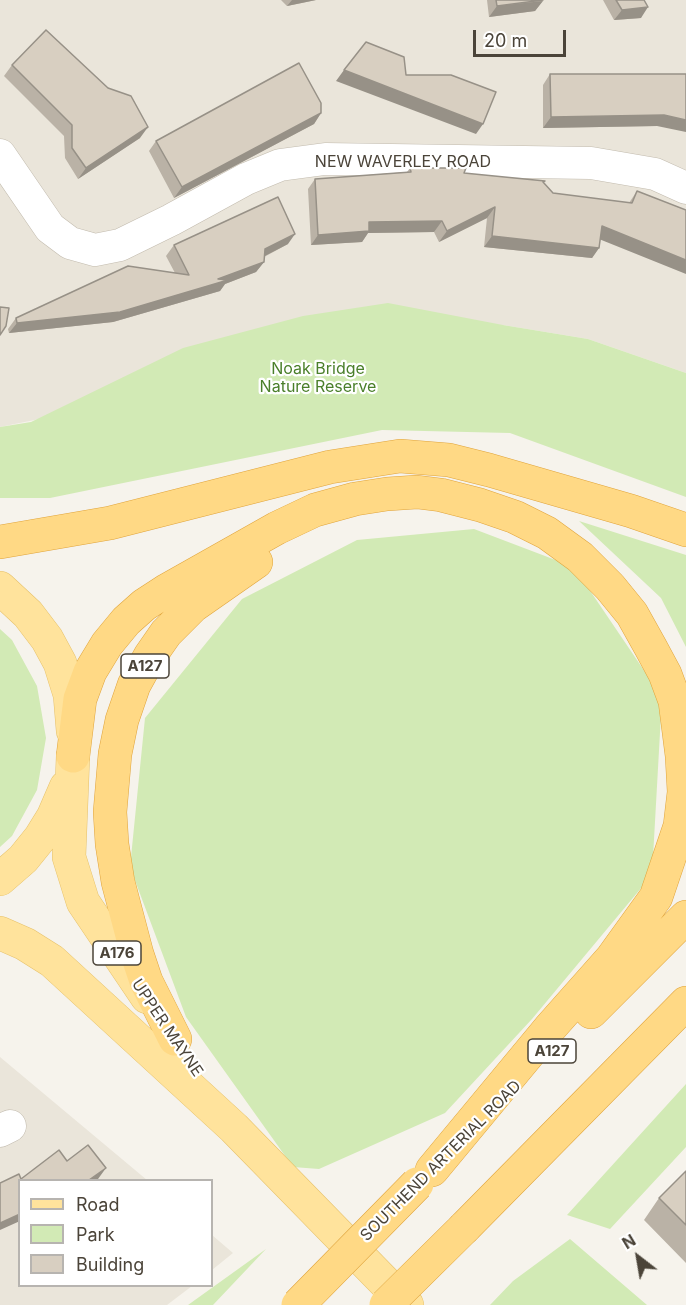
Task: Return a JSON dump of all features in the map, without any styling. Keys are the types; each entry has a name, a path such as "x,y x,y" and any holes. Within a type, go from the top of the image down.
{"highway":[{"path":"0,542 110,523 330,467 400,456 449,460 489,470 631,511 686,530"},
{"name":"A127","path":"73,756 80,699 90,672 107,644 126,621 167,590 277,528 315,510 355,499 417,492 441,495 480,505 515,517 547,533 580,557 610,587 632,615 665,674 675,701 684,792 680,826 656,897 612,958 424,1177"},
{"name":"A127","path":"175,1039 146,981 137,954 118,882 112,844 110,812 115,754 122,720 134,685 150,656 166,633 201,600 268,554 312,532 380,508 444,502 480,505"},
{"name":"SOUTHEND ARTERIAL ROAD","path":"298,1305 686,917"},
{"path":"386,1305 686,1003"}],"main road":[{"path":"0,588 28,614 60,663 70,694 74,722 73,756 65,789 53,817 23,859 0,879"},
{"name":"UPPER MAYNE","path":"73,756 69,857 83,902 234,1128"},
{"name":"UPPER MAYNE","path":"0,933 25,944 52,961 234,1128 407,1305"}],"street":[{"name":"NEW WAVERLEY ROAD","path":"0,155 50,228 70,243 94,250 120,245 246,179 280,165 325,159 591,163 656,174 686,188"}],"shaded area":[{"path":"0,0 686,0 686,373 588,339 503,325 0,427"},
{"path":"0,1057 146,1179 18,1179 18,1287 191,1287 167,1305 0,1305"},
{"path":"213,1236 233,1253 213,1269"}],"green space":[{"name":"Noak Bridge Nature Reserve","path":"388,303 588,339 686,373 686,497 510,433 382,430 50,498 0,498 0,427 31,422 183,348 303,316"},
{"path":"579,521 686,555 686,647 661,598"},
{"path":"474,529 574,567 662,697 652,875 532,1019 445,1113 319,1169 293,1167 186,1017 130,867 145,718 242,599 357,540"},
{"path":"0,629 12,640 37,686 46,738 37,790 12,836 0,847"},
{"path":"686,1084 686,1147 610,1229 567,1215"},
{"path":"570,1239 647,1305 490,1305 513,1281"},
{"path":"266,1249 213,1305 188,1305"}],"building":[{"path":"496,0 543,0 497,6"},
{"path":"616,0 644,0 648,7 622,10"},
{"path":"46,30 108,88 131,96 148,127 86,168 72,148 72,125 12,65"},
{"path":"366,42 404,57 406,75 451,75 496,92 483,124 344,70"},
{"path":"299,63 321,103 321,113 182,187 156,141"},
{"path":"550,74 686,74 686,120 664,115 551,117"},
{"path":"410,168 466,168 464,173 545,181 543,182 553,193 632,203 637,191 686,210 686,260 602,226 599,248 492,236 495,207 447,231 442,221 369,222 369,231 318,235 315,179 411,172"},
{"path":"278,197 295,234 265,249 264,262 218,279 228,280 120,312 17,323 16,318 128,266 189,275 174,245"},
{"path":"0,307 9,308 6,326 0,335"},
{"path":"88,1145 106,1168 90,1179 21,1179 59,1150 67,1161"},
{"path":"686,1171 686,1225 659,1198"},
{"path":"19,1174 21,1179 18,1179 18,1215 0,1223 0,1183"}]}
